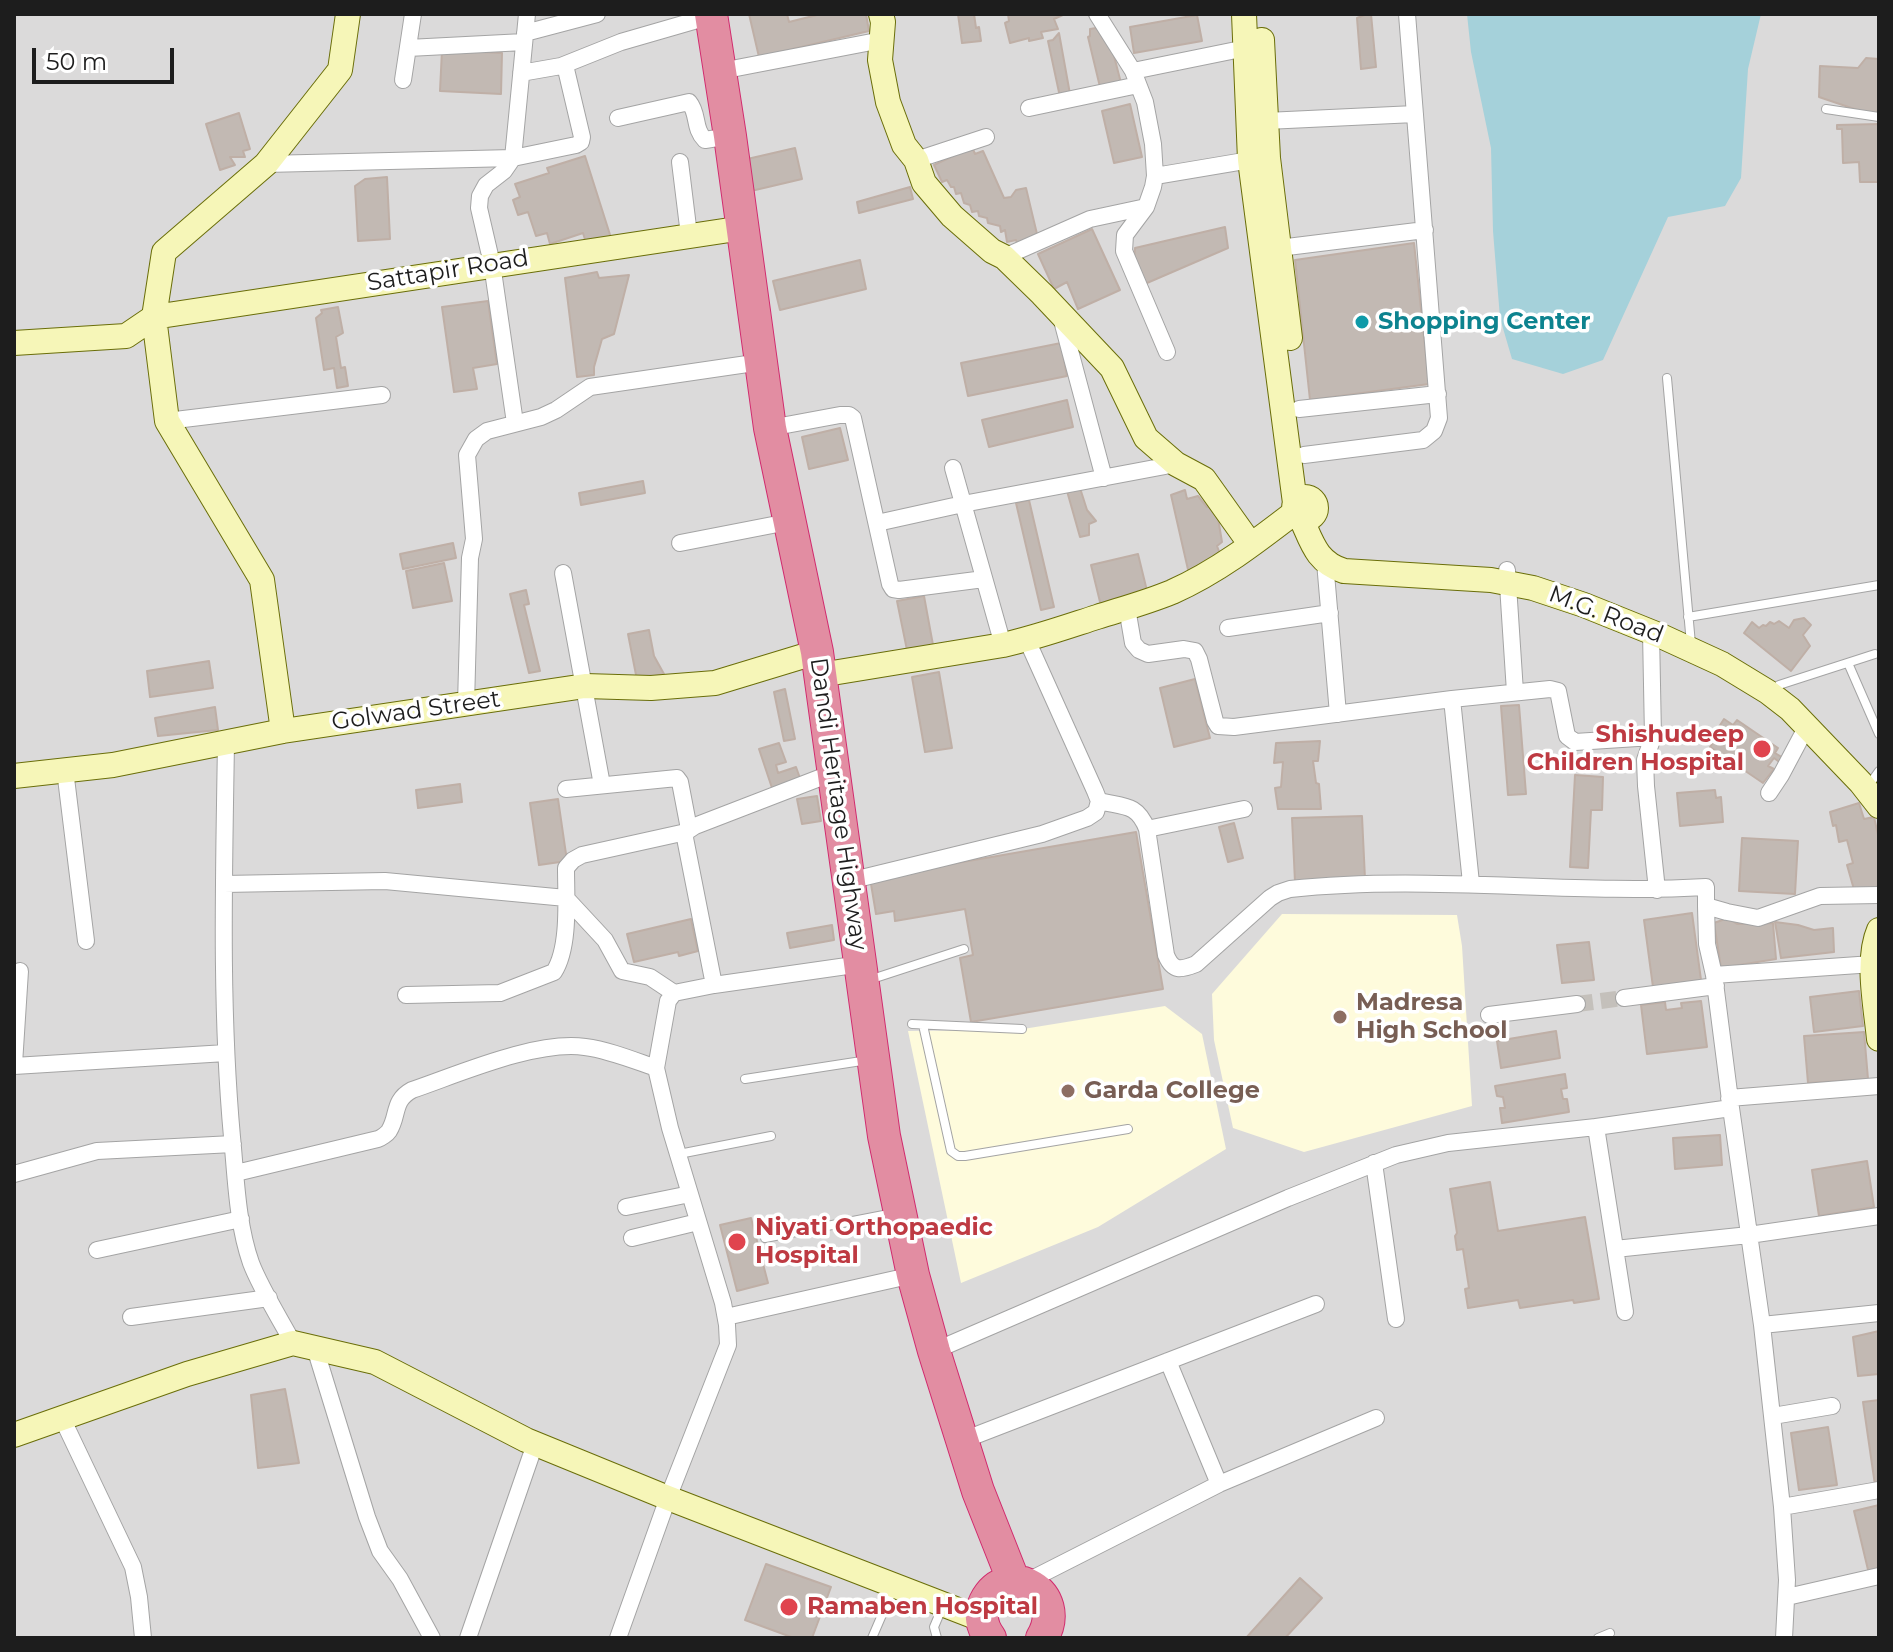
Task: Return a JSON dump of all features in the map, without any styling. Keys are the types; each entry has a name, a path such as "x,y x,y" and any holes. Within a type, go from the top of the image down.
{"highway":[{"name":"Dandi Heritage Highway","path":"711,15 770,428 818,664 835,772 862,973 872,1021 872,1059 884,1136 913,1275 961,1441 978,1491 1019,1582"},
{"path":"986,1628 982,1608 986,1599 1002,1584 1019,1582 1035,1588 1043,1596 1049,1606 1051,1635"}],"street":[{"path":"283,731 262,580 167,421 154,317 164,252 266,164 340,70 348,14"},
{"path":"403,80 413,14"},
{"path":"515,423 492,264 479,208 480,196 486,185 504,171 513,158 527,14"},
{"path":"408,48 524,38 597,14"},
{"path":"1097,14 1135,78 1148,116 1155,176 1146,207 1125,235 1124,251 1167,352"},
{"name":"M.G. Road","path":"1244,14 1250,160 1303,509 1317,553 1325,562 1344,571 1364,566"},
{"name":"M.G. Road","path":"1261,14 1266,121 1304,455 1303,509 1332,552 1364,566 1491,580 1537,575 1690,634 1771,685 1779,685 1799,700 1875,786"},
{"path":"1304,455 1423,440 1434,431 1439,418 1407,14"},
{"path":"521,73 565,65 621,42 711,15"},
{"path":"721,71 883,23 880,60 888,102 904,145 916,160 924,183 975,236 1004,257 1112,368 1146,438 1176,464 1204,479 1251,545"},
{"path":"1029,108 1246,48"},
{"path":"266,164 513,158 576,145 582,137 565,65"},
{"path":"618,118 689,102 693,107 698,133 705,140 730,136"},
{"path":"1266,121 1415,114"},
{"path":"916,160 986,137"},
{"path":"1155,176 1250,160"},
{"path":"680,162 689,235"},
{"path":"1004,257 1090,219 1146,207"},
{"name":"Sattapir Road","path":"154,317 743,228"},
{"path":"1279,248 1425,230"},
{"path":"1060,313 1104,478"},
{"path":"14,343 126,336 154,317"},
{"path":"466,704 470,558 474,539 467,455 476,439 487,431 556,410 590,387 761,362"},
{"path":"1299,409 1438,394"},
{"path":"167,421 382,395"},
{"path":"770,428 840,415 853,418 893,589 984,579"},
{"path":"877,523 1176,464"},
{"path":"849,881 1042,834 1087,818 1096,812 1099,801 984,579 953,468"},
{"name":"Golwad Street","path":"14,776 113,765 283,731 585,686 651,688 715,683 818,664 1015,642 1171,592 1210,572 1303,509"},
{"path":"680,543 788,522"},
{"path":"1325,562 1338,714"},
{"path":"563,573 602,785"},
{"path":"1507,576 1515,692"},
{"name":"M.G. Road","path":"1507,576 1651,632 1690,634 1722,664 1790,709 1875,786"},
{"path":"1127,608 1133,643 1139,650 1148,654 1184,649 1195,651 1218,726 1234,727 1550,689 1558,691 1567,736 1575,742 1653,737"},
{"path":"1228,628 1330,613"},
{"path":"1651,632 1653,737 1645,760 1657,890"},
{"path":"1452,699 1471,883"},
{"path":"1769,793 1807,726"},
{"path":"226,742 223,965 226,1053 241,1219 252,1266 269,1298 304,1346 380,1551 400,1579 432,1638"},
{"path":"65,770 86,941"},
{"path":"406,995 500,993 554,972 562,951 566,868 573,860 582,855 688,830 835,772"},
{"path":"566,789 677,778 688,830 685,838 714,985"},
{"path":"1099,801 1134,809 1142,816 1147,829 1166,955 1175,968 1196,964 1270,898 1290,889 1471,883 1657,890 1706,887 1707,944 1715,980 1773,1416 1787,1559 1784,1638"},
{"path":"1147,829 1244,809"},
{"path":"224,884 385,881 566,898 605,940 622,971 650,977 674,993"},
{"path":"1706,906 1758,918 1820,896 1879,895"},
{"path":"1879,930 1873,964 1879,1039"},
{"path":"1624,998 1715,980 1873,964"},
{"path":"20,971 14,1065 226,1053"},
{"path":"618,1638 728,1345 726,1317 656,1068 668,1001 674,993 714,985 862,973"},
{"path":"1489,1015 1577,1004"},
{"path":"236,1173 378,1139 388,1133 398,1102 405,1094 508,1057 557,1047 584,1047 618,1054 656,1068"},
{"path":"934,1351 1374,1163 1417,1149 1596,1127 1730,1103 1879,1086"},
{"path":"1596,1127 1625,1312"},
{"path":"14,1174 97,1151 233,1144"},
{"path":"1374,1163 1396,1319"},
{"path":"626,1207 690,1194"},
{"path":"1615,1249 1749,1235 1879,1216"},
{"path":"97,1250 241,1219"},
{"path":"632,1238 698,1222"},
{"path":"726,1317 913,1275"},
{"path":"131,1317 269,1298"},
{"path":"961,1441 1316,1304"},
{"path":"1762,1325 1879,1313"},
{"path":"14,1435 187,1374 304,1346 375,1362 535,1444 944,1603 986,1628"},
{"path":"1168,1361 1219,1484"},
{"path":"1773,1416 1832,1406"},
{"path":"62,1418 133,1567 143,1638"},
{"path":"1019,1582 1219,1484 1376,1418"},
{"path":"468,1638 535,1444"},
{"path":"1782,1507 1879,1490"},
{"path":"1787,1597 1879,1576"}],"lane":[{"path":"1826,109 1879,117"},
{"path":"1667,378 1690,634 1879,585"},
{"path":"1779,685 1875,654"},
{"path":"1848,663 1879,734"},
{"path":"862,973 964,949"},
{"path":"912,1024 1022,1029"},
{"path":"923,1025 951,1151 958,1156 1128,1129"},
{"path":"745,1079 872,1059"},
{"path":"678,1155 771,1136"},
{"path":"765,1238 899,1212"},
{"path":"872,1638 895,1584"},
{"path":"937,1638 934,1627 944,1603"},
{"path":"1598,1638 1610,1633"}],"shaded area":[{"path":"14,14 1879,14 1879,1638 14,1638"},
{"name":"Madresa High School","path":"1282,914 1457,915 1462,946 1472,1106 1304,1152 1233,1128 1214,1040 1212,994"},
{"name":"Garda College","path":"1165,1006 1202,1034 1226,1149 1098,1227 961,1283 908,1031 1017,1030"}],"water":[{"path":"1467,14 1761,14 1748,69 1741,178 1725,206 1668,217 1603,360 1563,374 1512,359 1500,318 1491,148 1471,52"}],"building":[{"path":"749,14 787,14 789,22 821,14 866,14 869,31 759,57"},
{"path":"958,14 974,14 981,41 962,43"},
{"path":"1008,14 1065,14 1054,19 1058,29 1041,32 1043,38 1010,43 1005,23 1009,21"},
{"path":"1371,14 1376,67 1361,69 1357,18"},
{"path":"1197,15 1202,41 1134,53 1130,27"},
{"path":"1096,28 1103,33 1113,52 1121,83 1100,87 1088,37 1090,29"},
{"path":"1059,33 1070,94 1060,97 1048,41"},
{"path":"442,50 502,53 501,94 440,91"},
{"path":"1866,58 1879,59 1879,108 1875,116 1819,97 1820,66 1858,68"},
{"path":"1130,104 1142,157 1114,163 1102,111"},
{"path":"239,113 250,149 243,151 245,157 230,157 235,165 220,170 206,124"},
{"path":"1879,124 1879,182 1860,182 1859,162 1843,163 1842,129 1837,129 1837,125"},
{"path":"972,147 975,154 983,151 1004,198 1026,188 1037,234 1032,236 1033,243 1018,246 1016,240 1007,242 1005,230 1001,232 1000,226 988,223 987,218 979,216 978,211 972,212 970,205 964,203 961,193 956,194 947,180 942,182 934,165"},
{"path":"795,148 802,179 751,191 743,160"},
{"path":"585,156 612,241 588,249 583,233 550,244 547,233 536,236 528,212 518,215 513,200 520,197 515,184 549,173 547,168"},
{"path":"387,177 390,239 358,241 355,186 365,179"},
{"path":"910,187 913,199 859,213 857,202"},
{"path":"1225,227 1228,248 1140,286 1134,264 1135,248"},
{"path":"1092,229 1120,290 1078,309 1067,282 1054,289 1038,254"},
{"name":"Shopping Center","path":"1414,243 1429,384 1310,400 1295,260"},
{"path":"860,260 866,289 780,310 773,281"},
{"path":"597,272 599,278 629,275 614,334 602,339 594,375 577,377 565,278"},
{"path":"488,301 497,364 473,368 477,389 454,392 442,307"},
{"path":"338,307 343,333 336,337 341,368 345,367 348,386 337,388 334,368 324,370 316,318 322,313 321,310"},
{"path":"1061,343 1067,376 968,396 961,363"},
{"path":"1067,400 1073,427 989,447 982,420"},
{"path":"840,428 848,460 809,469 802,437"},
{"path":"643,481 645,493 581,505 579,493"},
{"path":"1080,488 1087,510 1096,521 1089,524 1089,535 1080,537 1067,491"},
{"path":"1185,490 1187,499 1198,496 1207,507 1216,506 1222,542 1217,546 1220,554 1189,574 1171,495"},
{"path":"1029,500 1054,607 1041,610 1016,503"},
{"path":"453,543 456,558 403,569 400,554"},
{"path":"1138,554 1148,595 1101,606 1091,565"},
{"path":"444,563 452,601 413,608 406,571"},
{"path":"526,590 529,604 524,605 540,671 529,673 510,594"},
{"path":"924,596 933,645 907,650 897,601"},
{"path":"1804,618 1811,625 1803,635 1810,646 1791,671 1744,633 1752,622 1759,628 1779,621 1789,628 1794,620"},
{"path":"649,630 654,656 664,674 637,680 628,634"},
{"path":"209,661 213,688 150,697 147,671"},
{"path":"939,672 952,748 925,752 912,677"},
{"path":"1195,679 1210,738 1174,747 1160,688"},
{"path":"785,689 795,739 784,741 774,692"},
{"path":"1519,705 1526,794 1508,795 1501,706"},
{"path":"215,707 218,730 158,736 155,718"},
{"path":"1724,719 1733,725 1737,720 1778,748 1775,753 1785,759 1782,764 1774,758 1768,766 1774,769 1763,783 1710,747"},
{"path":"1320,741 1318,761 1313,761 1321,809 1278,809 1275,788 1281,787 1283,762 1274,763 1276,743"},
{"path":"779,743 786,762 776,765 778,773 796,767 801,781 773,791 759,749"},
{"path":"1575,775 1603,777 1602,810 1591,810 1588,868 1570,867"},
{"path":"460,784 462,802 418,808 416,790"},
{"path":"1715,790 1716,798 1721,797 1723,822 1680,826 1677,793"},
{"path":"817,796 821,821 802,824 797,799"},
{"path":"558,799 567,861 539,865 530,803"},
{"path":"1859,803 1864,819 1874,817 1879,839 1879,886 1855,893 1847,865 1853,863 1847,840 1839,842 1830,812"},
{"path":"1362,816 1365,879 1295,882 1292,818"},
{"path":"1234,823 1243,858 1228,862 1219,827"},
{"path":"1136,832 1163,989 971,1022 960,958 973,955 965,909 895,921 894,911 876,914 870,878"},
{"path":"1742,838 1798,841 1795,894 1739,891"},
{"path":"1692,913 1701,980 1653,987 1644,920"},
{"path":"1728,918 1737,924 1773,923 1776,959 1721,968 1714,923"},
{"path":"691,919 698,951 679,956 678,952 634,962 627,934"},
{"path":"1775,922 1814,930 1833,928 1834,952 1781,958"},
{"path":"832,925 834,940 790,948 787,933"},
{"path":"1589,942 1594,980 1562,983 1557,945"},
{"path":"1859,991 1863,1026 1814,1032 1810,997"},
{"path":"1701,1001 1707,1047 1647,1054 1641,1005 1665,1002 1666,1010 1682,1008 1681,1003"},
{"path":"1556,1031 1560,1058 1501,1068 1497,1041"},
{"path":"1864,1032 1868,1079 1808,1083 1804,1036"},
{"path":"1565,1074 1567,1088 1561,1089 1569,1112 1502,1123 1500,1108 1505,1108 1503,1097 1497,1096 1495,1086"},
{"path":"1720,1135 1722,1165 1675,1169 1673,1138"},
{"path":"1867,1161 1874,1207 1819,1216 1812,1170"},
{"path":"1490,1182 1498,1231 1585,1217 1599,1299 1520,1308 1518,1300 1468,1308 1465,1289 1469,1288 1463,1249 1457,1250 1450,1189"},
{"path":"751,1218 768,1283 737,1291 720,1225"},
{"path":"1879,1331 1879,1374 1858,1376 1853,1337"},
{"path":"285,1389 299,1463 258,1468 251,1395"},
{"path":"1879,1400 1879,1485 1875,1485 1863,1402"},
{"path":"1828,1427 1837,1485 1799,1490 1791,1433"},
{"path":"1879,1505 1879,1571 1869,1574 1854,1511"},
{"path":"766,1564 831,1587 812,1638 794,1638 745,1620"},
{"path":"1300,1578 1322,1598 1285,1638 1246,1638"}],"tunnel":[{"path":"1577,1004 1624,998"}],"place":[{"name":"Shopping Center","path":"1362,322"},
{"name":"Shishudeep Children Hospital","path":"1762,749"},
{"name":"Madresa High School","path":"1340,1017"},
{"name":"Garda College","path":"1068,1091"},
{"name":"Niyati Orthopaedic Hospital","path":"737,1242"},
{"name":"Ramaben Hospital","path":"789,1607"}]}
